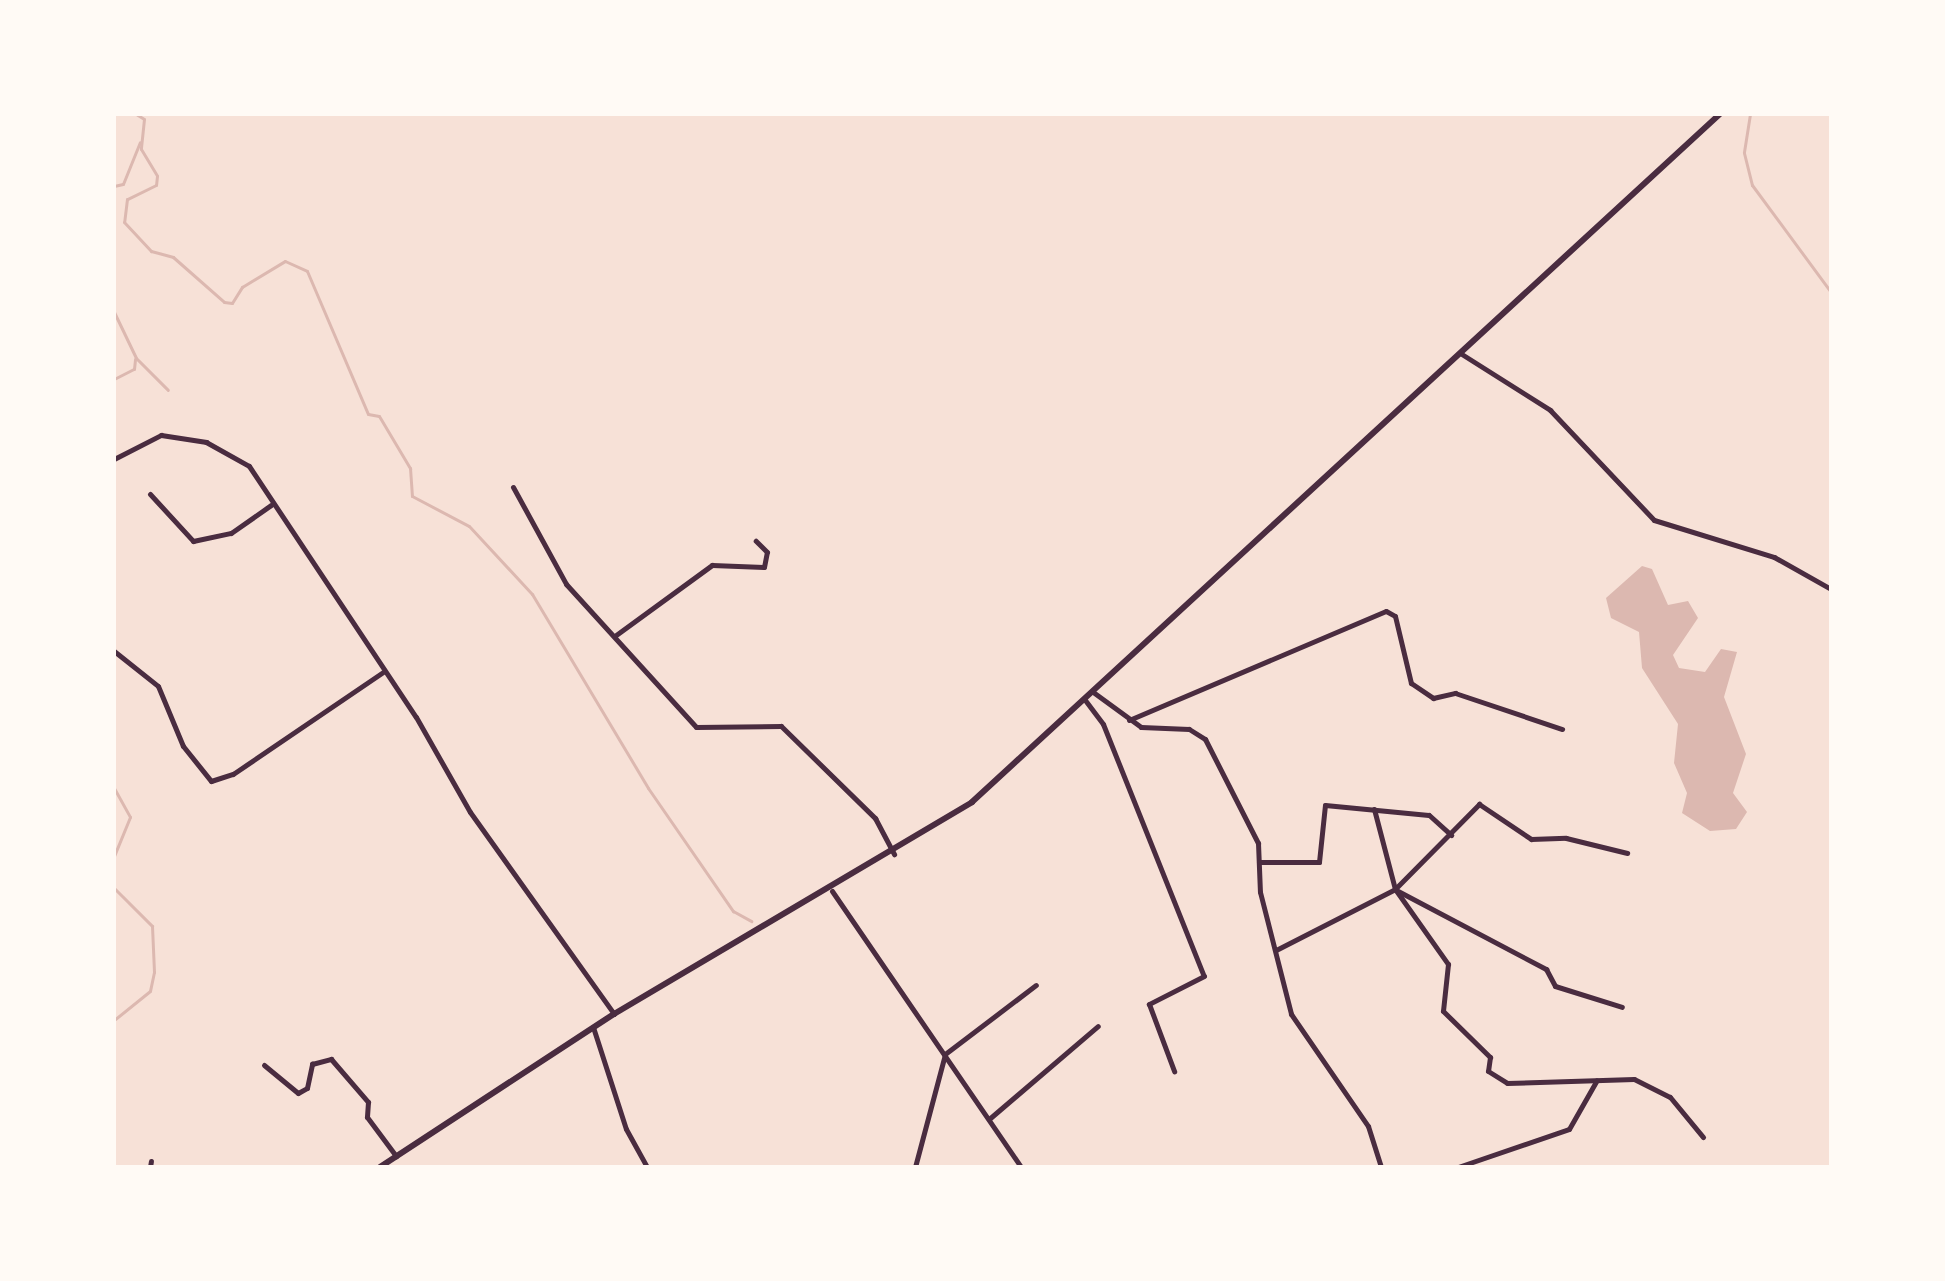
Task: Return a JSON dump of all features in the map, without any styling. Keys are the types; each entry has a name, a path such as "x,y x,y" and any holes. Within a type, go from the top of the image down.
{"main road":[{"path":"380,1167 614,1014 832,891 972,802 1720,114"}],"street":[{"path":"1460,353 1550,410 1654,520 1774,557 1831,589"},
{"path":"114,459 161,435 206,442 249,466 271,505 383,672 470,812 614,1014"},
{"path":"513,487 566,584 616,635 635,668 696,727 781,726 875,818 894,854"},
{"path":"150,494 193,541 231,533 271,505"},
{"path":"616,635 712,565 764,567 767,552 756,541"},
{"path":"1128,721 1386,611 1395,616 1411,683 1422,691 1433,698 1455,693 1562,729"},
{"path":"114,651 158,686 183,746 211,781 233,774 383,672"},
{"path":"1093,692 1128,721 1189,729 1205,739 1258,843 1259,862 1291,1014 1368,1126 1381,1167"},
{"path":"1085,700 1103,724 1204,976 1149,1004 1174,1071"},
{"path":"1276,950 1395,889 1479,804 1531,839 1566,838 1627,853"},
{"path":"1259,862 1319,862 1325,805 1429,815 1451,835"},
{"path":"1374,809 1395,889 1448,964 1443,1011 1490,1057 1488,1071 1507,1083 1634,1079 1670,1097 1703,1137"},
{"path":"1395,889 1546,969 1555,986 1622,1007"},
{"path":"832,891 1021,1167"},
{"path":"915,1167 945,1054 1036,985"},
{"path":"989,1119 1098,1026"},
{"path":"593,1027 626,1129 647,1167"},
{"path":"264,1065 298,1093 307,1088 312,1064 331,1059 368,1102 367,1117 396,1156"},
{"path":"1458,1167 1569,1129 1597,1080"}],"shaded area":[{"path":"1642,566 1652,569 1668,605 1688,601 1698,618 1673,655 1679,668 1705,672 1721,649 1737,652 1724,697 1746,754 1733,793 1747,812 1736,829 1710,831 1682,813 1687,793 1674,763 1678,724 1642,668 1639,632 1611,618 1606,598"}],"waterway":[{"path":"136,114 144,119 141,149 157,176 156,185 127,199 124,222 151,251 173,257 224,302 232,303 242,287 285,261 307,271 368,414 379,416 410,468 412,496 469,526 532,594 648,788 733,911 751,921"},
{"path":"1750,114 1744,153 1752,185 1831,292"},
{"path":"114,186 123,184 140,142"},
{"path":"114,312 136,358 168,390"},
{"path":"114,379 134,369 135,359"},
{"path":"114,788 130,817 114,856"},
{"path":"114,888 152,926 154,972 150,991 114,1020"}]}
